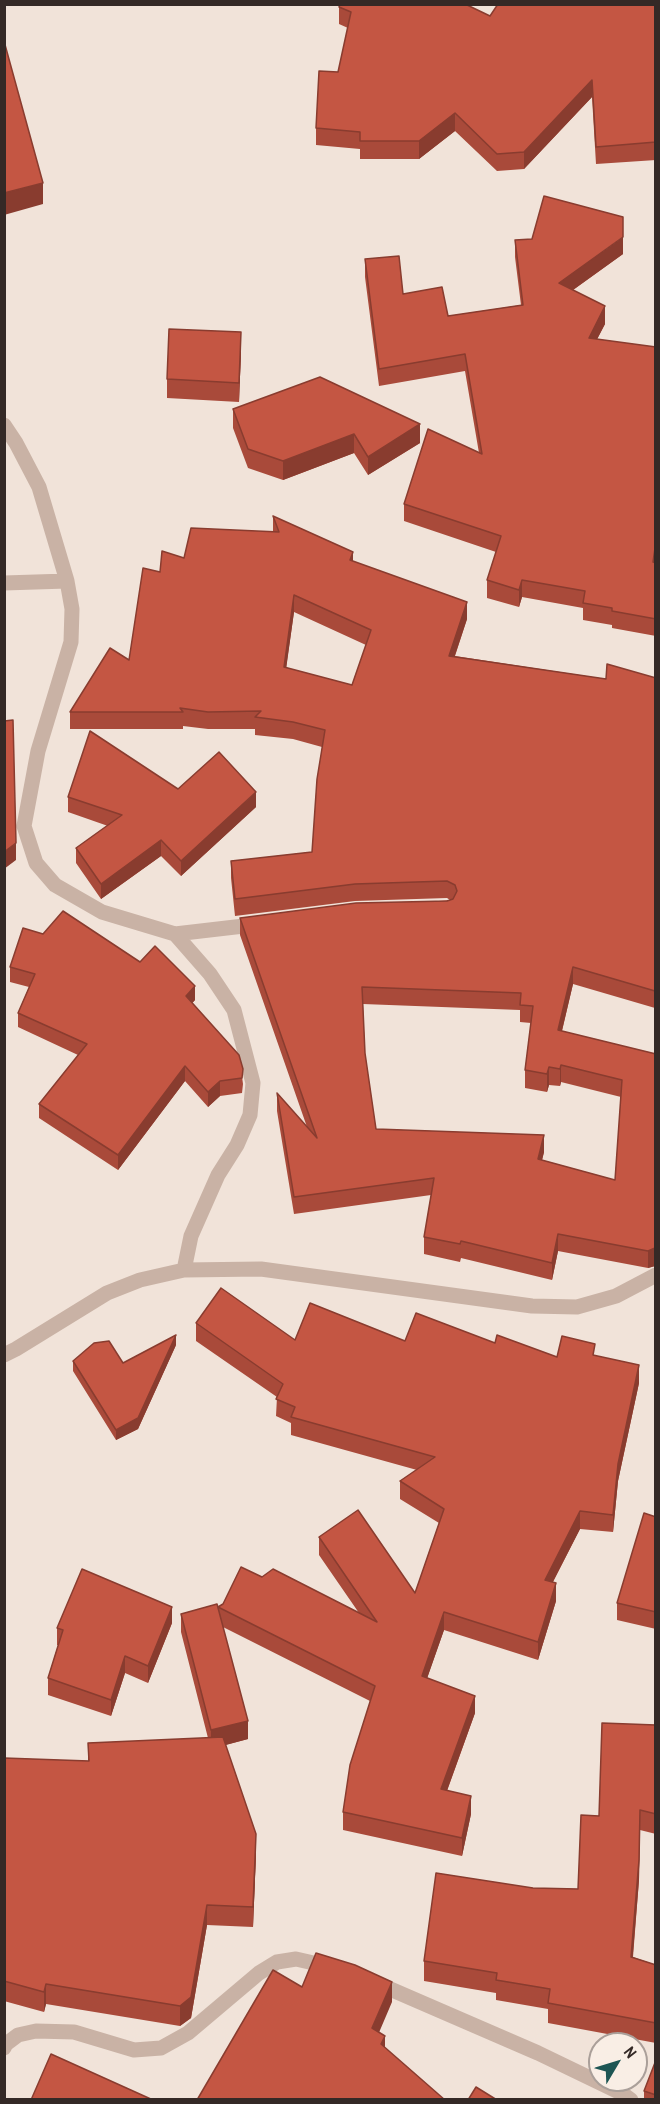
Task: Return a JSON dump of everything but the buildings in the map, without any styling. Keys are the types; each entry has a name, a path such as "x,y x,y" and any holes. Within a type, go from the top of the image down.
{"street":[{"path":"4,425 39,488 68,581 72,609 71,642 38,752 24,826 36,864 55,885 102,912 174,934 273,922"},
{"path":"4,583 68,581"},
{"path":"174,934 210,974 234,1010 253,1083 250,1115 237,1145 218,1175 191,1236 184,1270"},
{"path":"4,1354 16,1349 107,1293 140,1280 184,1270 261,1269 532,1306 577,1307 616,1296 656,1275"},
{"path":"5,2045 18,2035 36,2031 64,2031 134,2050 161,2048 188,2033 259,1973 277,1962 296,1959 353,1974 538,2053 624,2094 631,2100"}]}
